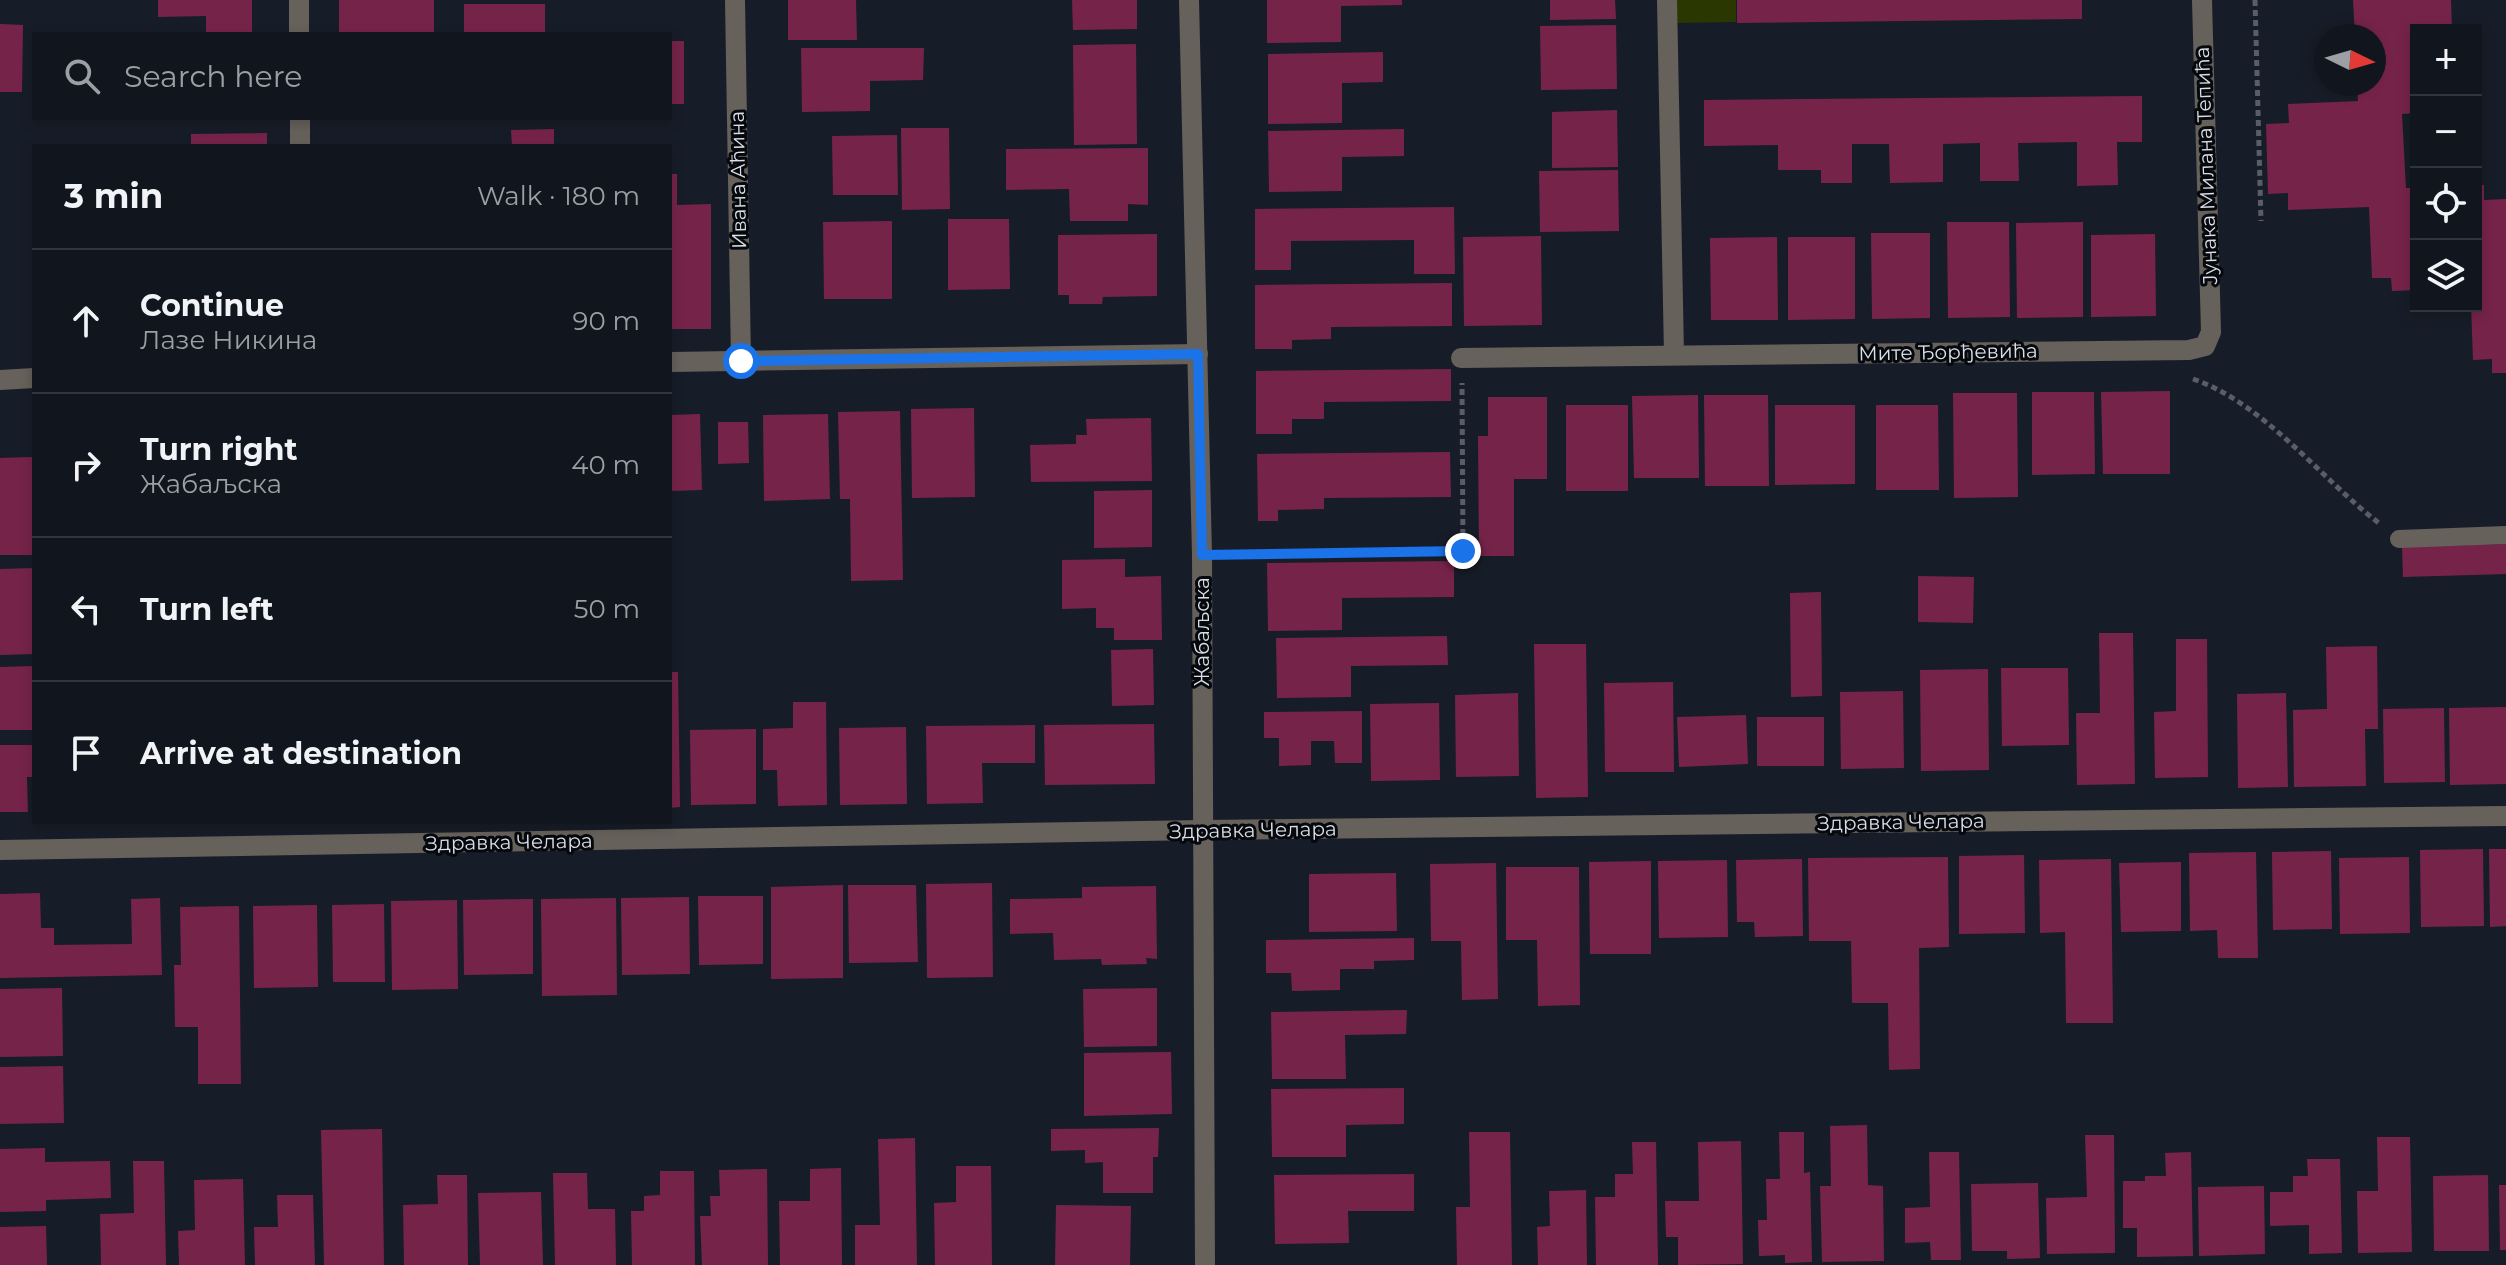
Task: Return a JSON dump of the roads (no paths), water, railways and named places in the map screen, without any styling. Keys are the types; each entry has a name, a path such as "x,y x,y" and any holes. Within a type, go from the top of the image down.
{"street":[{"path":"299,0 299,32"},
{"name":"Ивана Аћина","path":"735,0 741,361"},
{"name":"Жабаљска","path":"1189,0 1202,555 1205,1265"},
{"path":"1667,0 1674,354"},
{"name":"Јунака Милана Тепића","path":"2202,0 2211,332"},
{"path":"300,120 300,144"},
{"name":"Мите Ђорђевића","path":"1461,358 2189,350 2205,346 2211,332"},
{"path":"672,362 1198,354"},
{"path":"0,380 32,378"},
{"name":"Здравка Челара","path":"0,850 1203,830 2506,816"}],"lane":[{"path":"2399,539 2506,535"}]}
